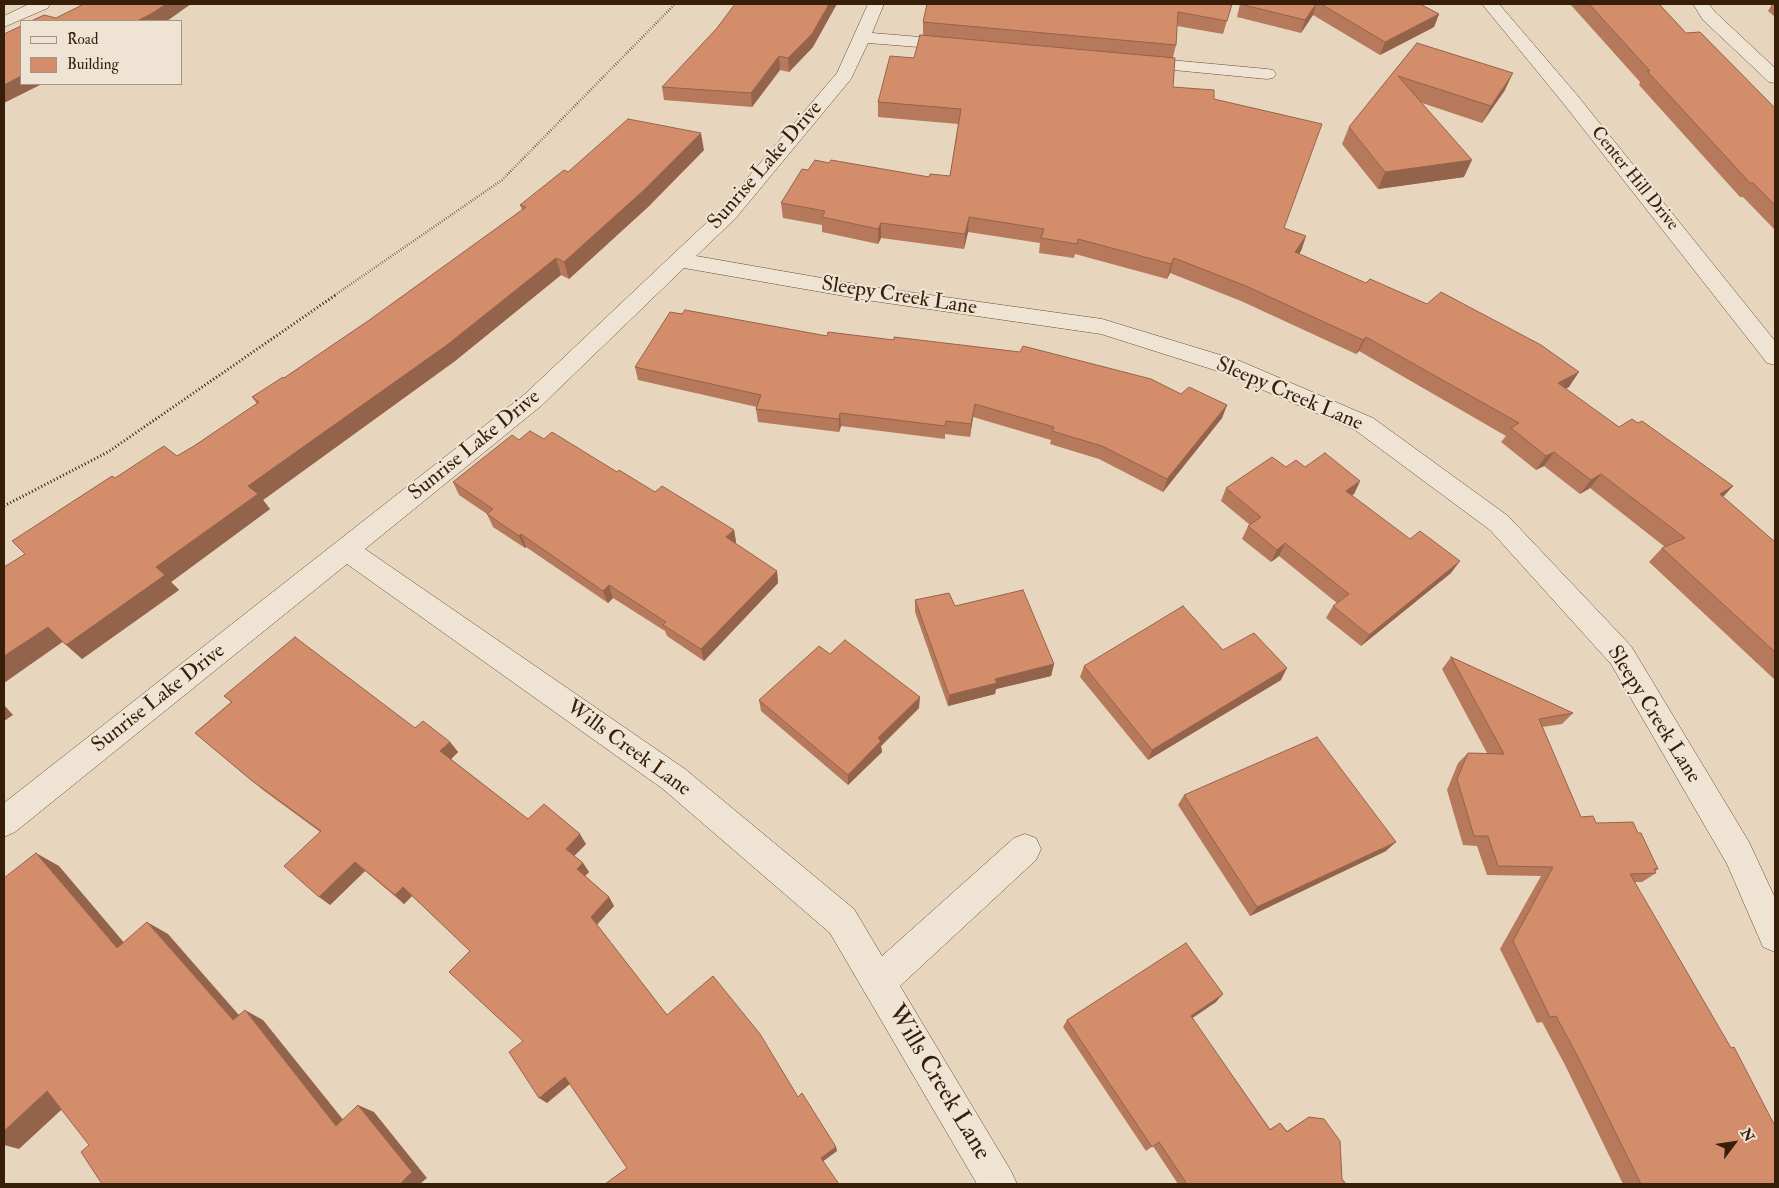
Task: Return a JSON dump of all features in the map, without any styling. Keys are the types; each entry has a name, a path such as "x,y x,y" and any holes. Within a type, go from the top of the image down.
{"street":[{"path":"4,22 42,4"},
{"name":"Sunrise Lake Drive","path":"4,822 534,400 728,214 845,75 876,4"},
{"name":"Center Hill Drive","path":"1490,4 1570,99 1775,357"},
{"path":"1701,4 1709,16 1775,78"},
{"path":"863,36 971,47"},
{"path":"1119,60 1267,74"},
{"name":"Sleepy Creek Lane","path":"679,260 874,294 1102,327 1232,367 1364,424 1499,523 1620,655 1738,853 1775,935"},
{"name":"Wills Creek Lane","path":"347,550 674,779 842,921 998,1184"},
{"name":"Wills Creek Lane","path":"878,982 1025,849"}],"path":[{"path":"4,506 108,452 502,180 675,4"}],"building":[{"path":"83,4 166,4 139,20 33,20 44,15 56,18"},
{"path":"735,4 829,4 812,34 788,58 779,56 751,93 662,87 717,28"},
{"path":"927,4 1232,4 1227,21 1178,12 1176,45 923,22"},
{"path":"1240,4 1316,4 1305,20"},
{"path":"1321,4 1420,4 1439,14 1385,42"},
{"path":"1589,4 1659,4 1686,33 1700,32 1775,108 1775,205 1753,183 1750,183 1647,71 1650,71"},
{"path":"20,26 20,77 4,85 4,34"},
{"path":"920,35 1175,58 1173,87 1214,90 1214,99 1322,124 1284,228 1306,236 1295,252 1366,283 1370,279 1427,304 1441,292 1541,345 1579,372 1558,383 1619,427 1632,419 1638,423 1642,421 1733,486 1720,494 1775,542 1775,652 1662,548 1685,538 1601,474 1591,480 1554,452 1546,456 1511,428 1519,423 1366,337 1363,340 1246,286 1174,258 1171,264 1078,239 1077,244 1041,238 1044,229 969,217 965,234 881,223 878,229 822,217 825,211 781,203 802,169 808,170 815,160 829,163 831,160 929,177 930,174 950,176 961,109 878,102 890,56 914,58"},
{"path":"1417,43 1513,73 1491,106 1398,76 1472,160 1385,172 1349,127"},
{"path":"628,119 701,133 644,190 564,262 556,258 447,345 248,486 258,494 156,567 165,575 66,645 48,627 4,656 4,567 25,554 12,541 112,476 115,478 164,446 177,456 259,402 252,397 284,378 368,321 526,207 520,205 564,170 568,172"},
{"path":"685,310 827,336 828,332 894,340 894,337 1020,352 1023,346 1151,379 1181,394 1189,387 1227,405 1167,479 1102,446 1052,431 1054,427 975,404 971,424 946,421 945,426 840,413 839,419 756,409 761,395 635,367 670,312 682,314"},
{"path":"530,431 544,439 552,432 617,472 619,470 655,492 662,486 734,530 726,537 777,571 701,649 663,625 666,622 609,585 603,591 521,534 519,536 487,514 493,509 453,482 512,435 519,440"},
{"path":"1325,453 1360,481 1346,491 1410,539 1420,531 1460,561 1369,635 1333,606 1349,594 1285,543 1277,550 1248,526 1261,517 1226,488 1272,457 1286,467 1296,460 1305,467"},
{"path":"1023,590 1054,664 995,679 997,683 949,695 915,600 949,593 955,606"},
{"path":"1183,606 1223,650 1254,633 1287,668 1152,750 1084,666"},
{"path":"295,637 415,728 423,721 450,742 440,751 528,819 544,804 580,834 566,849 583,863 577,869 609,897 591,917 667,1015 713,976 760,1034 798,1097 802,1093 836,1147 821,1158 839,1184 605,1184 627,1168 565,1077 539,1098 509,1052 523,1041 449,972 470,951 403,887 395,895 355,862 319,897 284,866 321,831 251,780 195,733 232,702 224,696"},
{"path":"845,640 920,697 878,738 881,741 848,775 759,700 819,646 830,654"},
{"path":"1451,657 1573,713 1539,719 1581,817 1593,816 1596,823 1633,822 1638,833 1641,833 1658,869 1654,869 1656,873 1630,874 1731,1048 1734,1047 1775,1126 1775,1184 1641,1184 1579,1059 1556,1016 1550,1017 1513,941 1553,867 1498,866 1488,836 1474,836 1457,779 1468,753 1504,754"},
{"path":"1317,737 1396,842 1257,907 1184,795"},
{"path":"36,853 117,948 147,922 233,1020 245,1010 336,1126 358,1105 412,1172 400,1184 102,1184 81,1152 89,1145 47,1091 4,1131 4,878"},
{"path":"1186,943 1223,994 1191,1016 1270,1130 1280,1123 1287,1132 1309,1117 1324,1119 1340,1141 1342,1179 1346,1184 1187,1184 1159,1142 1152,1147 1067,1020"}]}
